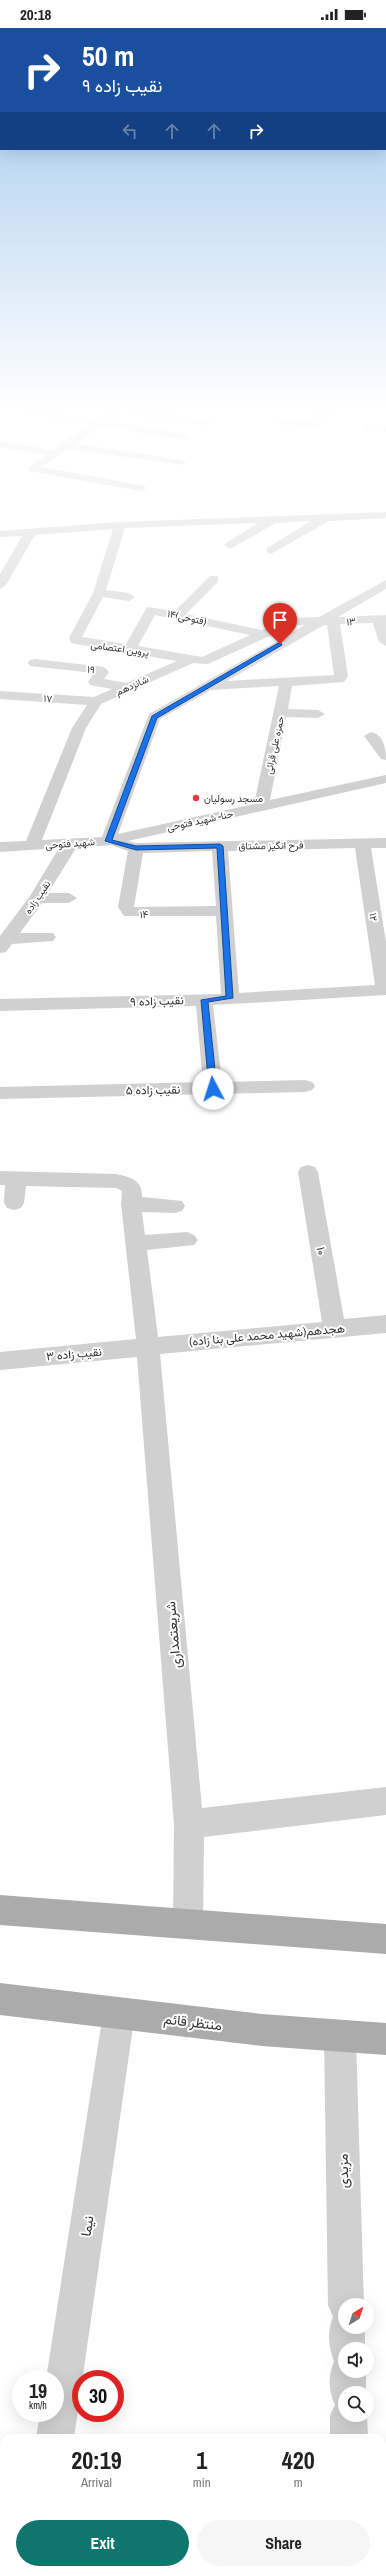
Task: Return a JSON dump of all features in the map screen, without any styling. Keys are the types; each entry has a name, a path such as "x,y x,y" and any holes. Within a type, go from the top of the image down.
{"main road":[{"path":"0,1910 386,1939"},
{"name":"منتظر قائم","path":"0,1999 340,2037 386,2039"}],"street":[{"path":"0,534 63,529"},
{"name":"پروین اعتصامی","path":"119,529 98,593 75,638 76,640 198,660 231,671"},
{"path":"230,545 258,529"},
{"path":"271,550 306,529"},
{"path":"0,585 31,531"},
{"path":"177,616 214,579"},
{"path":"108,841 154,717 231,671 386,584"},
{"path":"98,593 129,597"},
{"name":"۱۴(فتوحی)","path":"131,648 151,610 264,634"},
{"path":"382,619 386,642"},
{"name":"۱۳","path":"317,623 382,619"},
{"name":"شانزدهم","path":"96,701 126,687 296,621 317,623"},
{"path":"206,686 339,679 341,676 333,622"},
{"name":"۱۹","path":"34,663 99,670 102,672 95,682 126,687"},
{"name":"حمزه علی قرائی","path":"261,808 286,682"},
{"name":"۱۷","path":"0,695 96,701"},
{"path":"32,846 79,728 96,701"},
{"path":"280,713 318,714"},
{"path":"371,736 386,756"},
{"name":"حنا- شهید فتوحی","path":"108,841 386,779"},
{"name":"شهید فتوحی","path":"0,847 108,841"},
{"name":"فرح انگیز مشتاق","path":"108,841 136,848 386,843"},
{"name":"نقیب زاده","path":"4,944 37,898 70,844"},
{"name":"۱۲","path":"362,844 386,990"},
{"path":"220,846 230,998"},
{"name":"۱۴","path":"136,848 126,907 130,912 138,914 225,911"},
{"path":"37,898 69,898"},
{"path":"4,944 47,937"},
{"name":"نقیب زاده ۹","path":"0,1005 204,1000 386,990"},
{"path":"204,1000 213,1089"},
{"name":"نقیب زاده ۵","path":"0,1093 305,1086"},
{"name":"۱۰","path":"308,1172 334,1329"},
{"path":"8,1178 14,1203"},
{"name":"شریعتمداری","path":"8,1178 125,1183 132,1190 131,1204 148,1347 189,1824 188,1924"},
{"path":"131,1204 175,1206"},
{"path":"136,1243 187,1240"},
{"name":"هجدهم(شهید محمد علی بنا زاده)","path":"148,1347 386,1324"},
{"name":"نقیب زاده ۳","path":"0,1360 148,1347"},
{"path":"189,1824 386,1801"},
{"name":"نیما","path":"56,2434 120,2013"},
{"name":"مزیدی","path":"340,2037 346,2298"},
{"path":"348,2422 349,2434"}],"place":[{"name":"مسجد رسولیان","path":"196,798"}],"route":[{"path":"213,1089 204,1000 230,998 220,846 136,848 108,841 154,717 183,698 280,644"}]}
